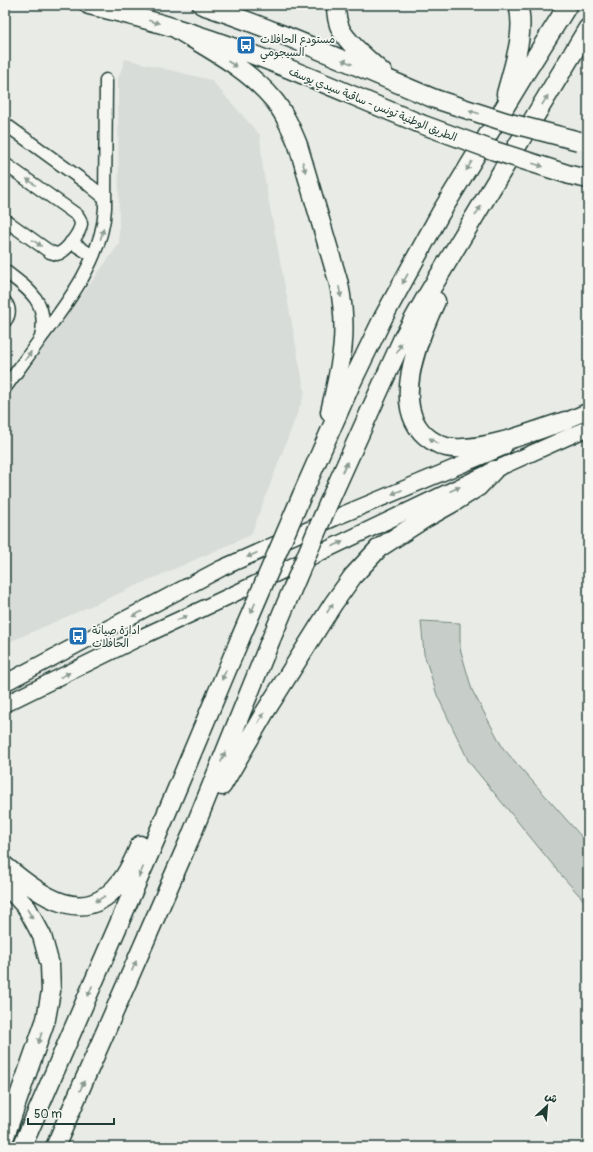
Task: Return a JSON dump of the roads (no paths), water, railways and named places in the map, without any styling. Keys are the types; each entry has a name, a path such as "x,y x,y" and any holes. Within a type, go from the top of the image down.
{"highway":[{"name":"الطريق الوطنية تونس - ساقية سيدي يوسف","path":"89,5 175,28 259,58 422,124 495,151 570,175 588,179"},
{"path":"202,5 261,26 435,99 506,122 584,142"},
{"path":"336,5 336,16 341,30 350,42 392,82"},
{"path":"502,110 522,30 521,15 518,5"},
{"path":"22,1147 350,386 383,318 440,214 502,110 568,5"},
{"path":"175,28 250,75 274,100 284,114 298,145 339,284 344,314 344,343 342,358 319,458"},
{"path":"55,1147 191,836 269,644 330,502 403,338 463,235 588,28"},
{"path":"556,82 588,44"},
{"path":"463,235 457,256 426,322 417,347 409,384 409,406 415,423 425,436 442,447 461,448 484,447 565,421"},
{"path":"191,836 207,814 234,764 265,712 333,604 353,576 379,548 478,487 494,470"},
{"path":"5,866 46,897 61,903 89,905 101,900 122,881 168,791 183,775"},
{"path":"5,884 26,908 42,936 50,965 51,991 46,1020 5,1136"}],"main road":[{"path":"5,683 222,568 339,516 588,411"},
{"path":"5,704 137,638 200,610 494,470 588,428"},
{"path":"5,713 38,688"}],"lane":[{"path":"5,388 69,299 93,256 103,228 105,198 106,80"},
{"path":"5,124 105,198"},
{"path":"5,164 77,215 80,221 80,228 62,253 53,254 5,220"},
{"path":"71,242 93,256"},
{"path":"5,271 27,287 38,302 43,320 41,338"},
{"path":"5,302 8,308 8,314 5,322"}],"place":[{"name":"مستودع الحافلات السيجومي","path":"246,45"},
{"name":"ادارة صيانة الحافلات","path":"78,636"}]}
